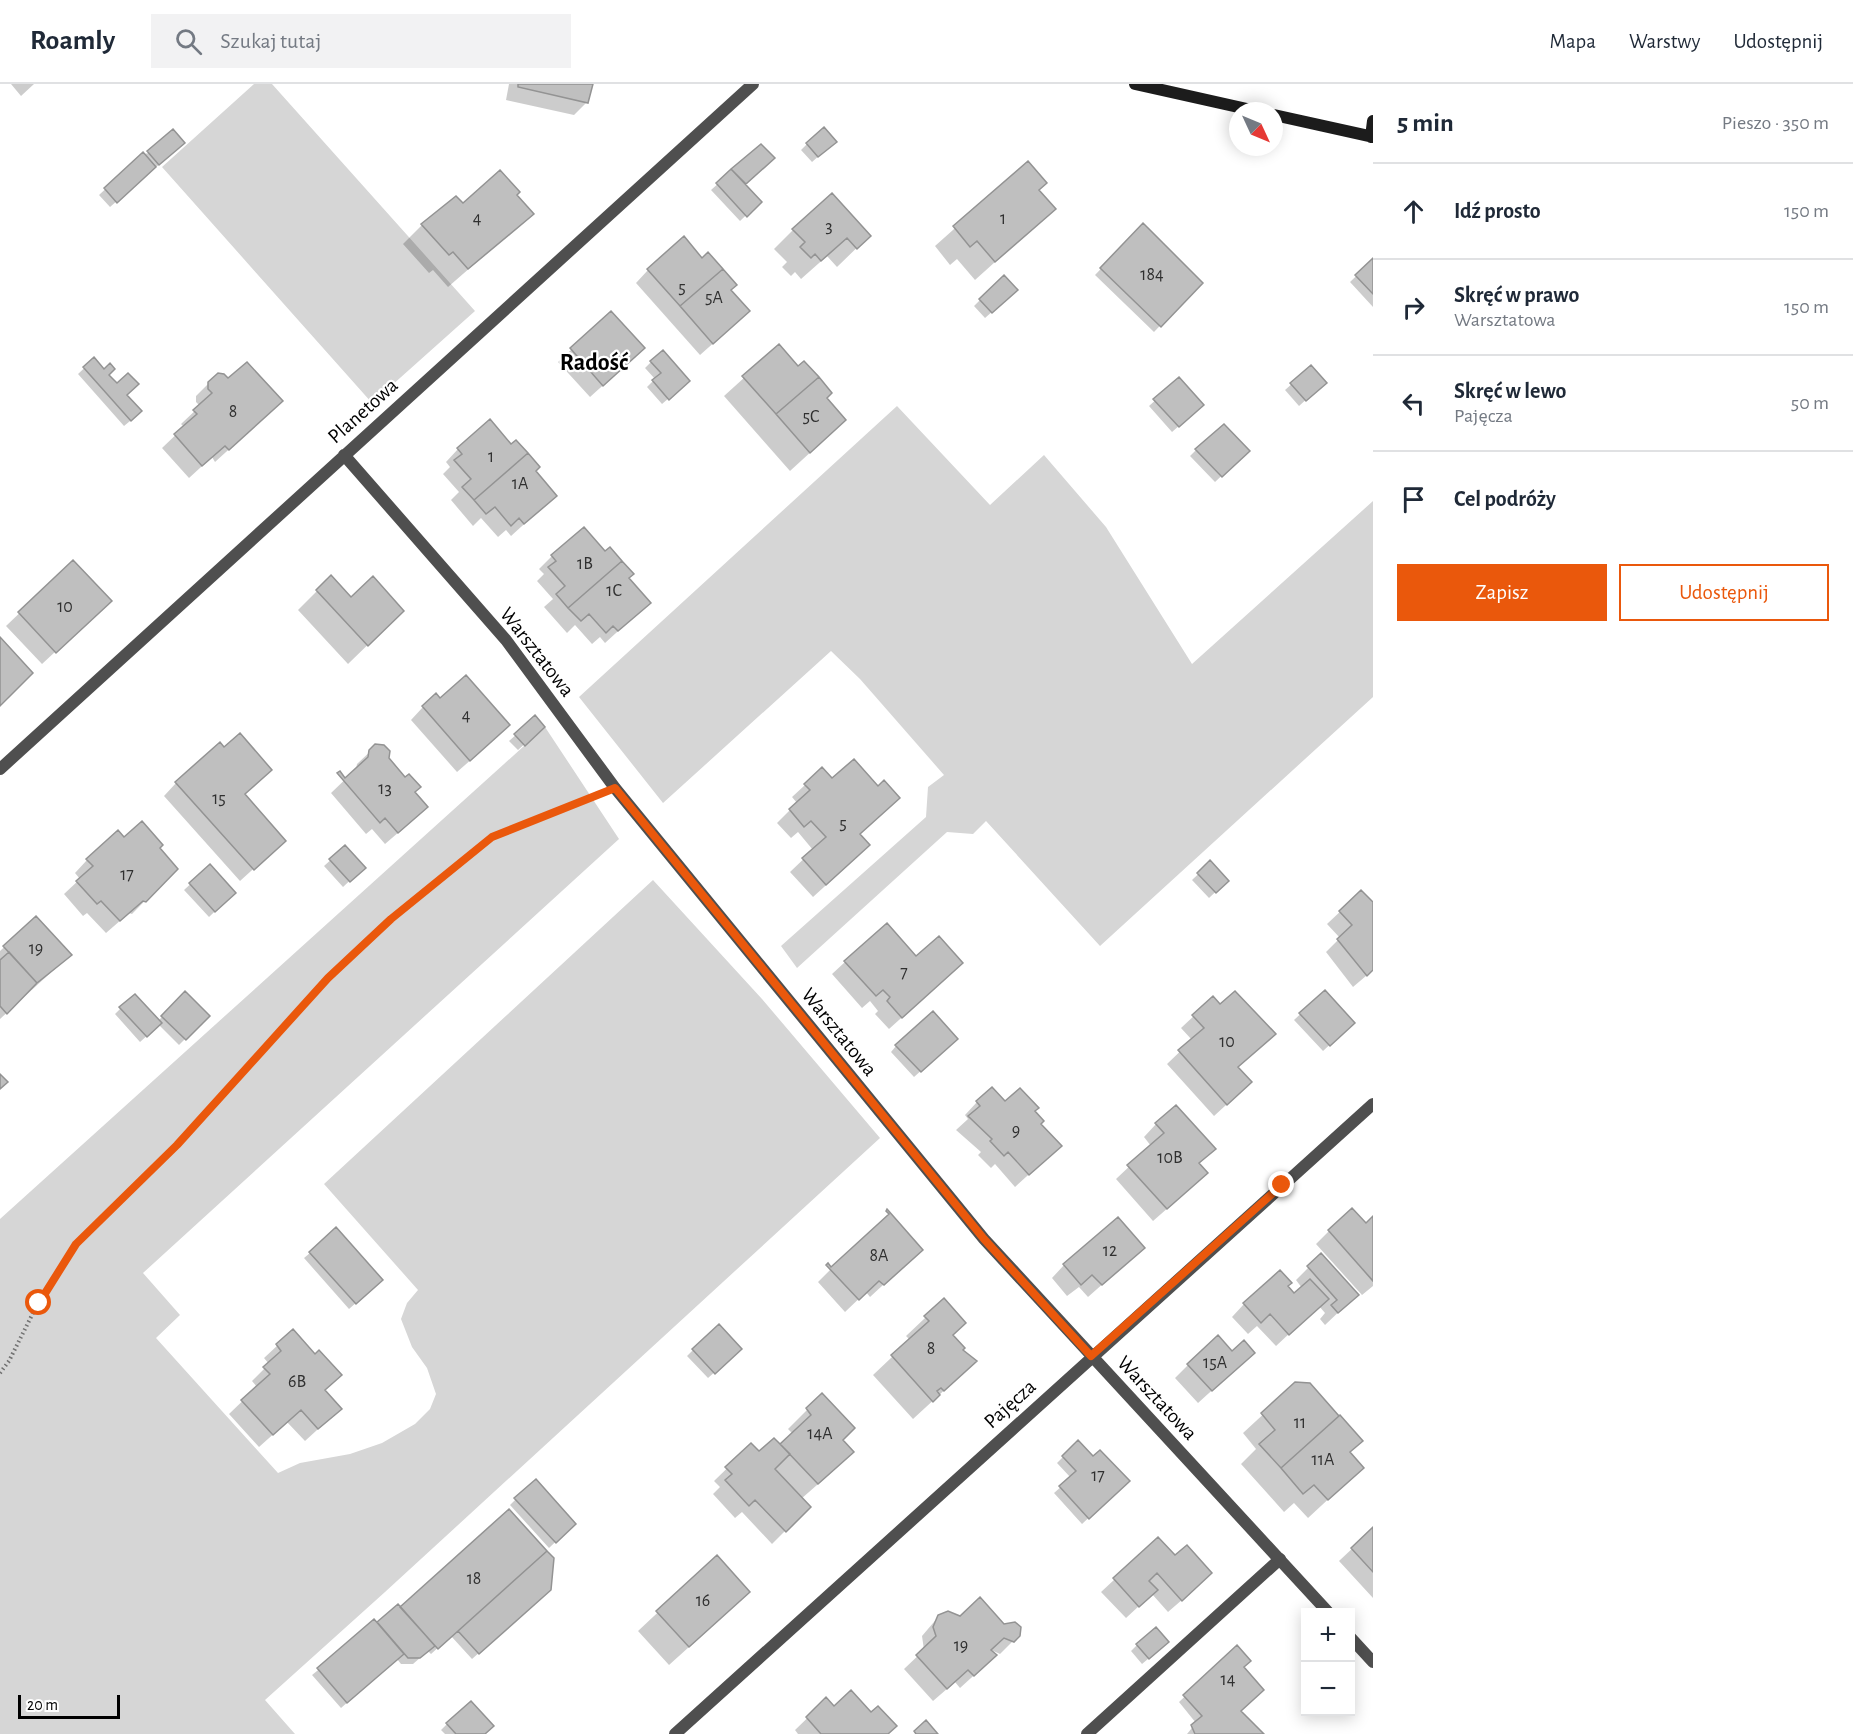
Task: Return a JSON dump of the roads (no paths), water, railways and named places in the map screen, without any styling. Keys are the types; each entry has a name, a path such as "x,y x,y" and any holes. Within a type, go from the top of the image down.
{"main road":[{"path":"1136,84 1229,105"},
{"path":"1283,117 1372,137 1373,121"}],"street":[{"name":"Planetowa","path":"0,769 753,84"},
{"name":"Warsztatowa","path":"344,455 506,640 615,788 984,1239 1324,1608"},
{"name":"Pajęcza","path":"675,1734 1091,1356 1373,1104"},
{"path":"1086,1734 1280,1560"},
{"path":"1355,1642 1373,1662"}],"district":[{"name":"Radość","path":"594,363"}]}
